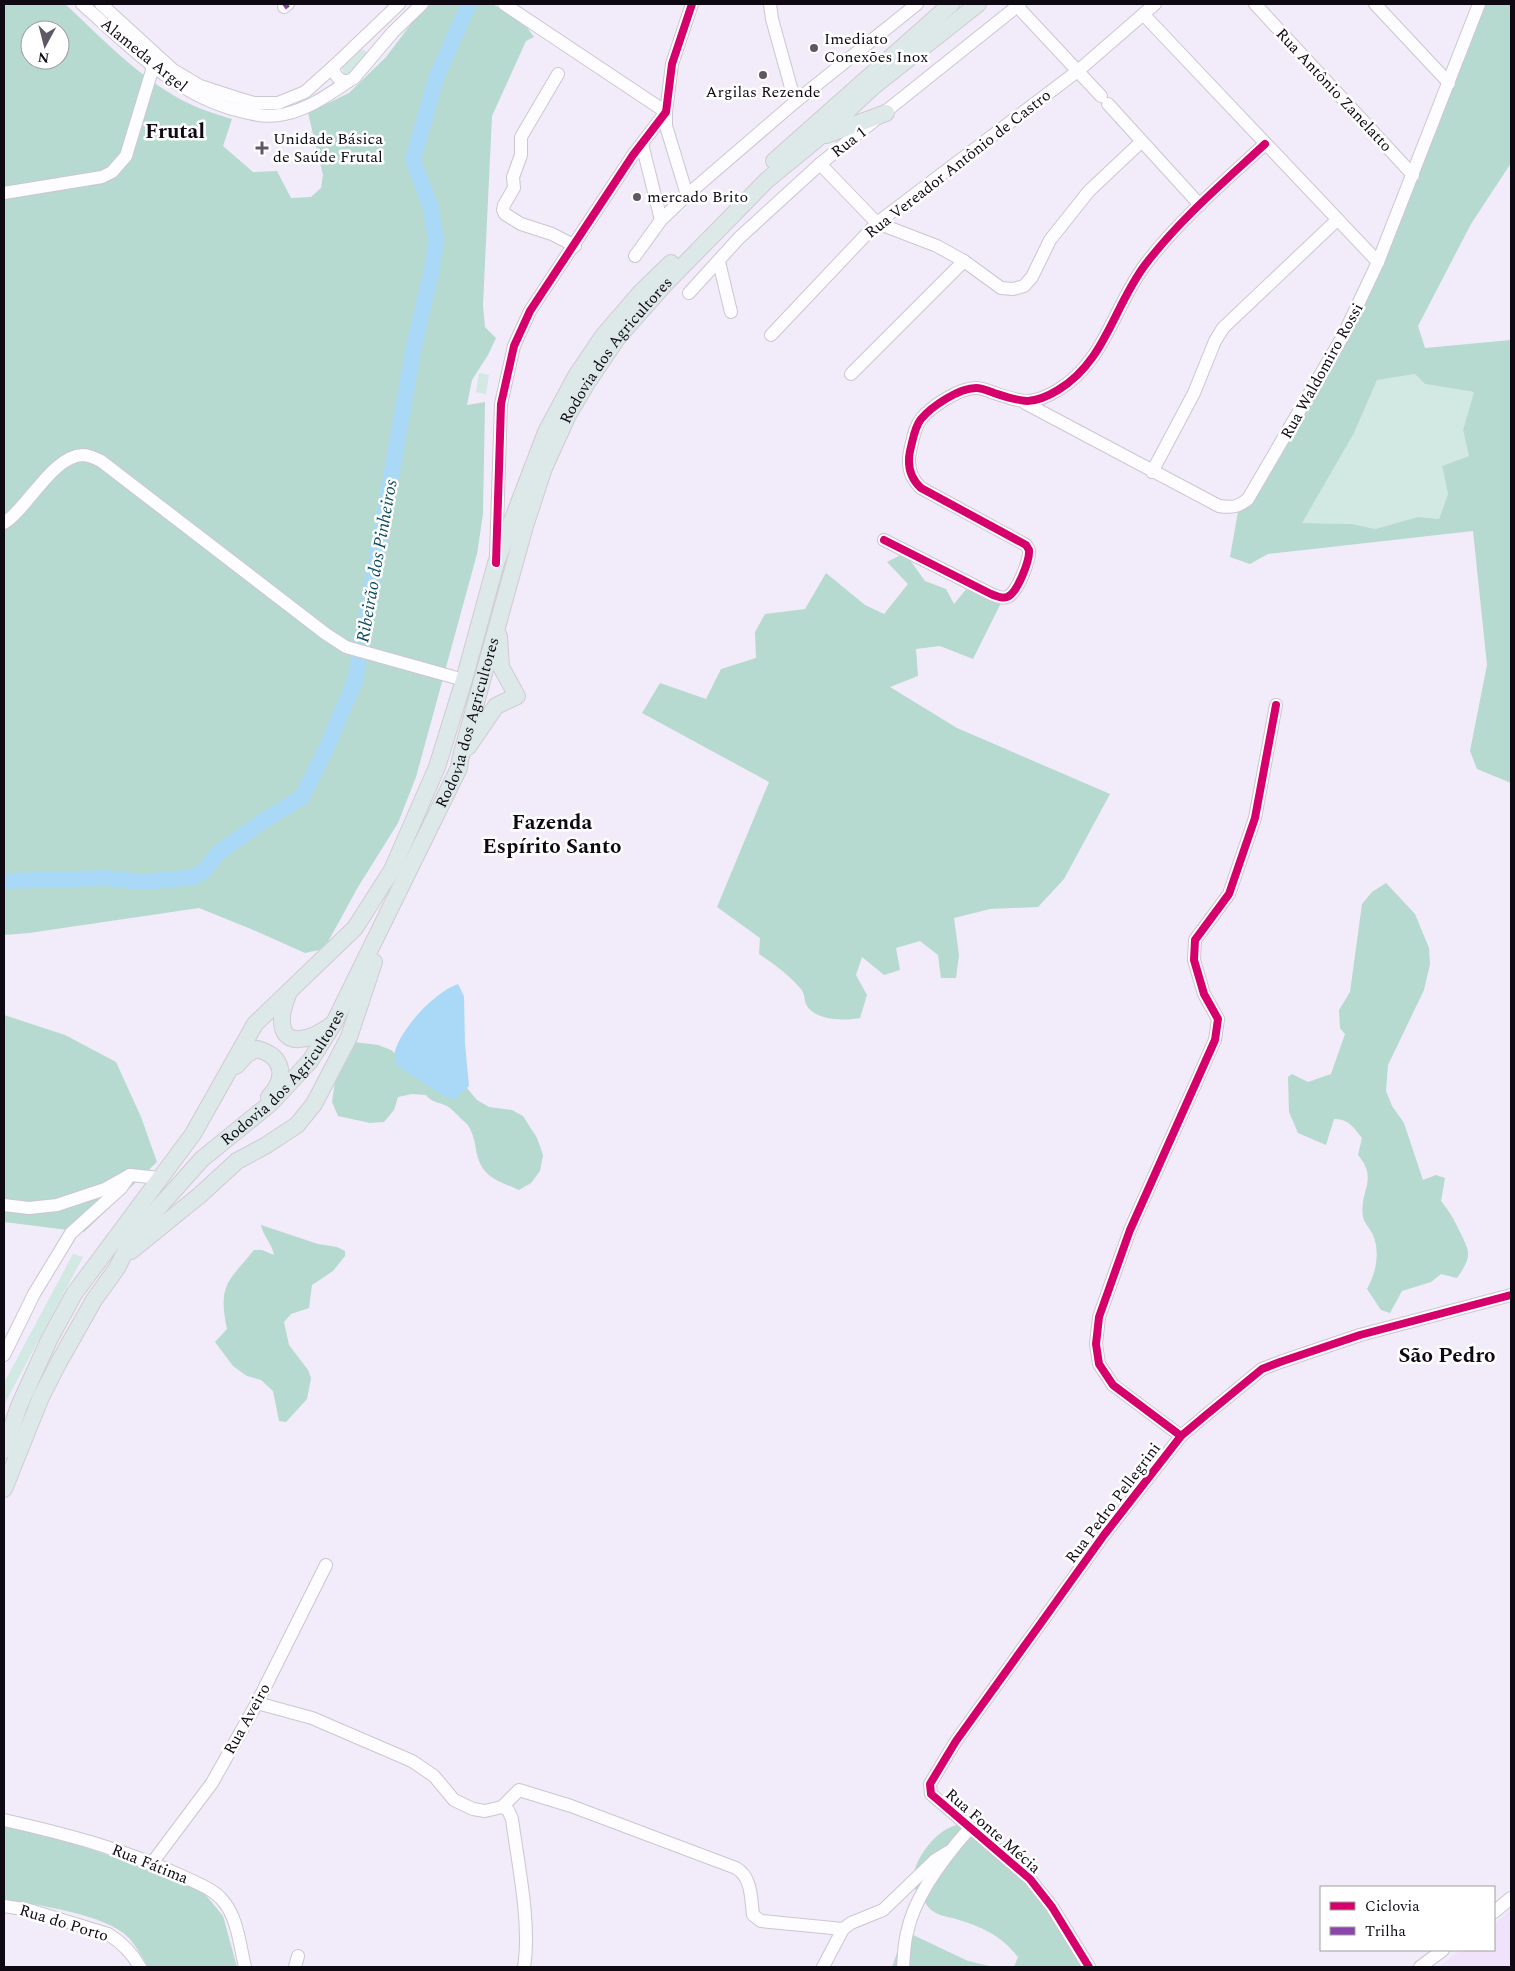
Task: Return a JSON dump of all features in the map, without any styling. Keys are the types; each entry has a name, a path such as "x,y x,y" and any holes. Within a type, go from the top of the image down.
{"main road":[{"name":"Rodovia dos Agricultores","path":"4,1450 19,1406 49,1340 74,1294 193,1134 220,1083 255,1024 288,994 295,984 326,958 355,928 392,870 437,767 464,680 496,563 546,432 576,376 603,336 640,293 752,181 951,4"},
{"name":"Rodovia dos Agricultores","path":"4,1489 41,1397 77,1329 142,1226 183,1177 217,1145 272,1104 302,1071 333,1024 460,768 460,760 524,526 544,468 568,415 587,382 618,337 665,284 767,180 817,139 874,86 978,4"},
{"path":"817,139 886,113"},
{"path":"460,760 496,706 517,696 501,667 499,623"},
{"path":"117,1268 133,1249 200,1195 220,1175 238,1161 297,1125 314,1104 349,1037 398,893"},
{"path":"288,994 282,1017 287,1034 296,1040 315,1037 333,1024"},
{"path":"220,1083 247,1054 257,1048 269,1052 279,1062 281,1073 276,1090 243,1127"},
{"path":"4,1430 19,1406"}],"street":[{"name":"Alameda Argel","path":"82,4 153,67 183,89 197,97 234,110 265,117 287,114 301,109 349,81 374,57 393,32 422,4"},
{"name":"Alameda Argel","path":"101,4 173,70 200,86 261,104 278,103 305,92 399,4"},
{"path":"504,4 666,112"},
{"path":"687,195 666,126 666,112 672,64 692,4"},
{"path":"770,4 772,19 795,102"},
{"path":"635,256 661,220 687,195 795,102 917,4"},
{"name":"Rua Vereador Antônio de Castro","path":"771,335 877,223 1078,70 1155,4"},
{"name":"Rua Antônio Zanelatto","path":"1255,4 1414,175"},
{"path":"1375,4 1449,83"},
{"name":"Rua Waldomiro Rossi","path":"884,540 991,594 1004,598 1010,597 1017,588 1030,553 1026,545 922,488 914,481 910,472 909,457 914,432 921,420 934,408 959,393 978,388 1025,403 1219,506 1230,508 1239,506 1248,499 1343,336 1378,262 1414,175 1479,4"},
{"path":"1019,5 1200,205"},
{"name":"Rua 1","path":"689,293 739,238 820,164 1019,5"},
{"path":"1143,14 1378,262"},
{"path":"358,41 367,47 374,57"},
{"path":"4,193 86,180 112,172 126,156 153,67"},
{"path":"333,67 336,76 343,81 349,81"},
{"path":"558,74 521,137 519,144 521,155 513,177 514,188 503,210 505,214 522,224 552,234 575,246"},
{"path":"496,563 501,404 514,346 530,311 642,144 666,112"},
{"path":"820,164 877,223 937,246 964,260 1001,288 1013,289 1024,286 1032,277 1050,240 1089,191 1141,142"},
{"path":"642,144 661,220"},
{"path":"1025,403 1040,400 1057,391 1084,371 1107,335 1129,288 1146,264 1200,205 1265,144"},
{"path":"629,164 648,170"},
{"path":"1152,472 1194,393 1215,341 1223,328 1337,220"},
{"path":"851,374 964,260"},
{"path":"719,262 732,312"},
{"path":"4,523 63,464 76,457 90,456 102,461 326,634 346,647 464,680"},
{"path":"1182,1436 1113,1385 1103,1373 1096,1344 1099,1317 1130,1230 1215,1040 1218,1018 1204,994 1194,960 1195,940 1228,894 1252,828 1276,705"},
{"path":"4,1205 29,1208 57,1205 105,1189 130,1175 160,1178"},
{"path":"4,1355 34,1294 71,1233 121,1188 130,1175"},
{"name":"Rua Pedro Pellegrini","path":"930,1790 933,1779 961,1734 1104,1535 1182,1436 1268,1367 1312,1350 1360,1335 1511,1295"},
{"name":"Rua Aveiro","path":"152,1864 212,1783 257,1703 326,1565"},
{"path":"257,1703 312,1718 412,1761 434,1776 454,1800 473,1809 485,1811 502,1807 519,1790 571,1806 736,1868 744,1872 754,1915 761,1920 843,1928"},
{"name":"Rua Fonte Mécia","path":"930,1790 934,1799 1030,1879 1052,1908 1089,1967"},
{"path":"502,1807 508,1810 512,1819 525,1925 527,1952 524,1967"},
{"name":"Rua Fátima","path":"4,1820 75,1836 152,1864 207,1888 224,1902 234,1921 245,1967"},
{"path":"903,1967 907,1932 915,1908 948,1852 970,1828"},
{"path":"823,1967 843,1928 850,1923 884,1910 935,1860 948,1852"},
{"path":"1495,1911 1511,1898"},
{"name":"Rua do Porto","path":"4,1906 29,1910 108,1934 119,1940 133,1954 140,1967"},
{"path":"1420,1967 1442,1951"}],"shaded area":[{"path":"1511,1910 1511,1967 1439,1967 1460,1951 1495,1951 1495,1923"}],"green space":[{"path":"4,4 65,4 125,60 157,85 192,105 232,119 223,146 253,172 277,171 291,198 311,197 321,188 323,175 308,113 349,93 386,57 417,16 431,4 493,4 526,26 534,37 526,41 492,116 483,305 485,327 496,338 472,380 467,405 485,402 483,514 477,554 416,777 398,823 358,887 324,949 305,953 199,908 4,935"},
{"path":"1479,4 1511,4 1511,163 1471,224 1418,326 1425,348 1511,340 1511,783 1477,769 1470,751 1487,665 1473,531 1268,554 1250,564 1230,557 1239,506 1343,336","holes":["1415,374 1425,384 1474,392 1463,430 1469,456 1442,466 1448,494 1439,519 1418,517 1375,529 1352,524 1302,523 1354,433 1377,380"]},
{"path":"362,49 369,54 350,74 344,74 342,68"},
{"path":"479,373 489,375 486,394 476,392"},
{"path":"1415,374 1425,384 1474,392 1463,430 1469,456 1442,466 1448,494 1439,519 1418,517 1375,529 1352,524 1301,523 1354,433 1377,380"},
{"path":"905,553 925,581 946,589 954,604 968,587 1002,601 973,659 940,646 916,649 918,676 890,687 957,728 1110,794 1064,879 1038,907 990,909 954,918 959,955 956,978 941,978 938,955 920,941 896,948 900,970 884,975 862,957 856,975 867,995 860,1018 838,1019 823,1017 810,1010 802,991 796,984 759,954 760,938 717,907 769,782 642,713 660,683 706,699 721,669 756,658 755,632 765,614 805,609 826,573 865,605 884,614 908,584 887,562"},
{"path":"1386,883 1415,914 1429,948 1430,964 1424,990 1388,1065 1386,1091 1392,1106 1404,1123 1423,1180 1436,1175 1445,1178 1441,1201 1454,1220 1465,1242 1468,1253 1466,1263 1457,1278 1441,1274 1431,1282 1402,1291 1390,1313 1381,1310 1367,1289 1375,1269 1377,1254 1375,1240 1363,1217 1363,1199 1368,1178 1364,1164 1358,1155 1362,1138 1350,1124 1339,1119 1334,1119 1326,1145 1298,1133 1289,1112 1288,1077 1292,1074 1308,1082 1331,1074 1345,1034 1340,1028 1339,1010 1350,992 1362,904 1372,892"},
{"path":"4,1015 65,1035 116,1062 141,1117 157,1162 84,1232 4,1222"},
{"path":"346,1041 378,1045 391,1050 415,1070 467,1088 477,1100 489,1107 512,1110 523,1116 537,1138 543,1155 540,1171 531,1183 519,1190 491,1176 486,1172 478,1159 473,1136 467,1124 450,1108 432,1100 426,1095 412,1094 398,1097 394,1110 384,1122 370,1123 338,1116 332,1102 339,1054"},
{"path":"261,1225 345,1251 345,1256 333,1271 312,1285 309,1308 291,1314 284,1322 289,1345 308,1370 311,1378 307,1399 286,1422 279,1421 273,1391 261,1380 247,1376 233,1366 215,1342 227,1329 224,1314 224,1293 231,1278 254,1250 262,1250 274,1255"},
{"path":"73,1254 83,1257 4,1405 4,1383"},
{"path":"961,1824 982,1831 1005,1845 1016,1857 1045,1897 1087,1967 1014,1967 1018,1957 998,1937 974,1925 936,1913 928,1907 912,1886 916,1866 934,1839 951,1827"},
{"path":"4,1826 30,1831 87,1848 157,1872 204,1893 223,1916 237,1967 148,1967 129,1938 105,1923 70,1912 4,1899"},
{"path":"911,1934 968,1961 994,1967 892,1967 897,1953"}],"water":[{"path":"458,984 464,996 465,1044 469,1086 455,1099 447,1098 397,1066 395,1051 412,1021 439,994"}],"waterway":[{"name":"Ribeirão dos Pinheiros","path":"4,881 106,878 143,882 194,877 205,870 218,853 260,823 302,797 326,749 355,681 414,346 432,269 436,241 431,208 413,160 436,78 469,4"}],"marked path":[{"path":"284,7 288,4"}],"cycle path":[{"path":"496,563 501,404 514,346 530,311 633,155 666,112 672,64 692,4"},
{"path":"884,540 991,594 1003,598 1011,595 1022,576 1029,550 1026,545 921,488 917,484 910,471 909,462 915,430 921,419 939,403 954,394 969,389 981,388 1027,401 1049,395 1074,378 1098,349 1134,281 1158,248 1202,202 1265,144"},
{"path":"1181,1436 1113,1385 1099,1364 1096,1344 1099,1317 1130,1230 1215,1040 1218,1019 1204,994 1194,960 1195,940 1229,894 1255,818 1276,705"},
{"path":"1089,1967 1052,1907 1030,1879 931,1794 930,1784 956,1741 1104,1535 1181,1436 1262,1369 1360,1335 1511,1295"}],"place":[{"name":"Imediato Conexões Inox","path":"814,48"},
{"name":"Argilas Rezende","path":"763,75"},
{"name":"Unidade Básica de Saúde Frutal","path":"262,148"},
{"name":"mercado Brito","path":"637,197"}],"district":[{"name":"Frutal","path":"175,132"},
{"name":"Fazenda Espírito Santo","path":"552,835"},
{"name":"São Pedro","path":"1447,1356"}]}
